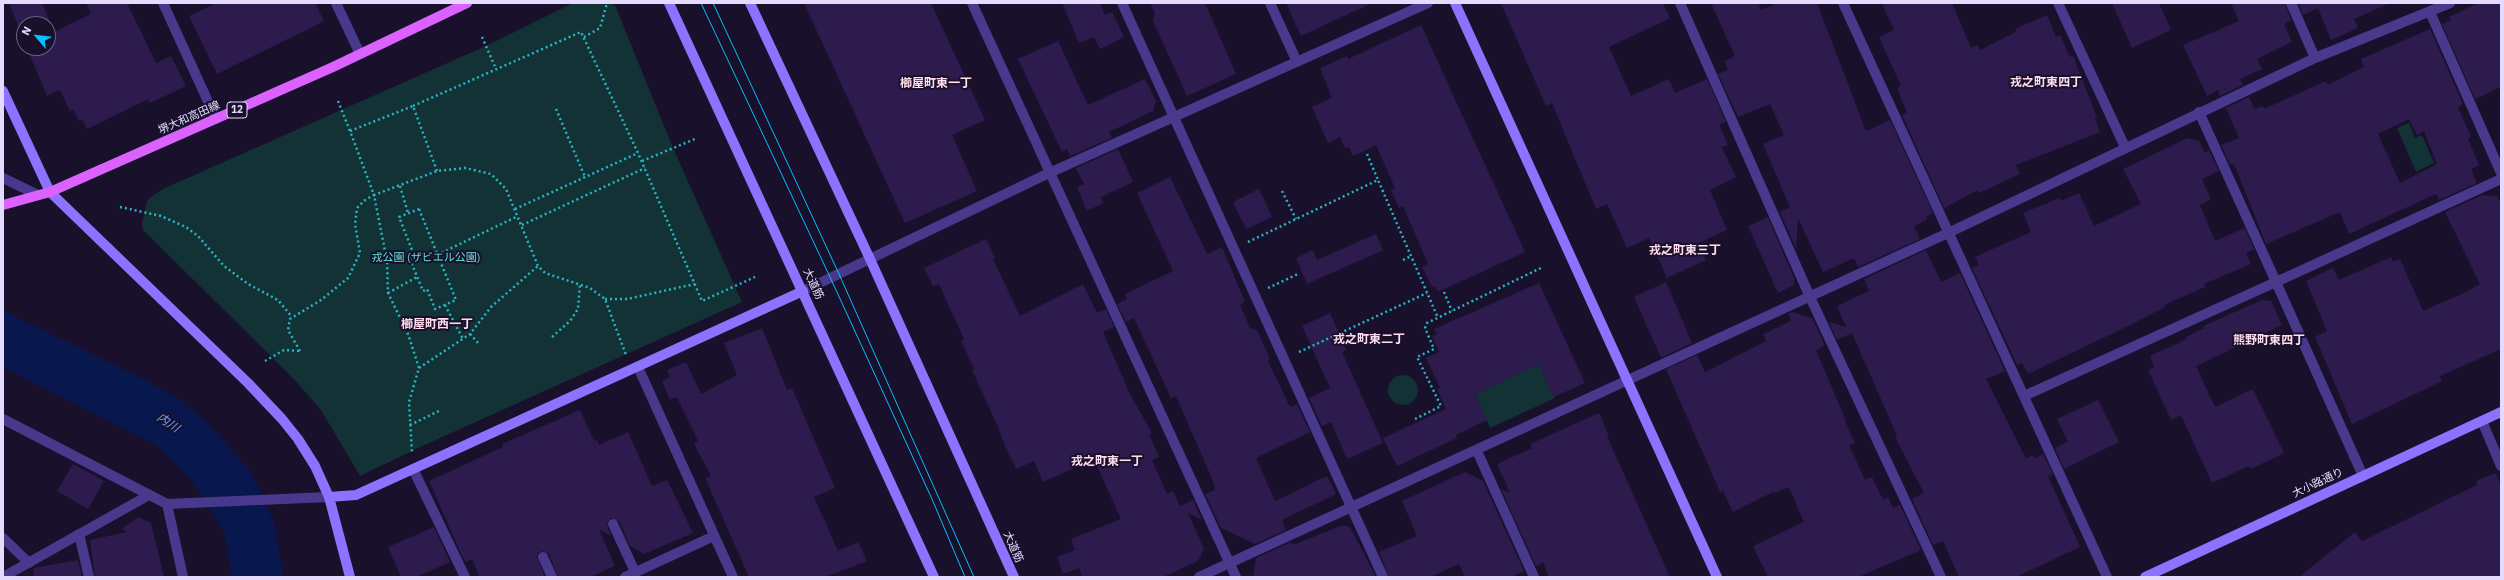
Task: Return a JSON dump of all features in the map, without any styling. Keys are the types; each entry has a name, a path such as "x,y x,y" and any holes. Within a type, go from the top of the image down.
{"main road":[{"name":"堺大和高田線","path":"3,205 50,192 360,54 467,3"}],"street":[{"path":"162,3 216,119"},
{"path":"336,3 360,54"},
{"name":"大道筋","path":"669,3 803,290 934,577"},
{"name":"大道筋","path":"750,3 870,258 1014,577"},
{"path":"972,3 1236,577"},
{"path":"1122,3 1383,577"},
{"path":"1270,3 1297,62"},
{"path":"3,419 167,504 356,495 638,367 1049,173 1175,118 1428,3"},
{"path":"1455,3 1718,577"},
{"path":"1680,3 1810,297 1941,577"},
{"path":"1843,3 2107,577"},
{"path":"2058,3 2124,147"},
{"path":"2291,3 2315,58"},
{"path":"1199,577 1477,451 1627,380 1948,233 2124,147 2315,58 2450,3"},
{"path":"2430,12 2501,173"},
{"path":"3,91 50,192 282,418 315,466 329,497 350,577"},
{"path":"2200,112 2362,476"},
{"path":"3,178 38,195"},
{"path":"2024,396 2501,179"},
{"path":"638,367 733,577"},
{"name":"大小路通り","path":"2145,577 2501,412"},
{"path":"2482,421 2501,466"},
{"path":"1477,451 1534,577"},
{"path":"413,469 465,577"},
{"path":"4,577 149,495"},
{"path":"167,504 183,577"},
{"path":"614,524 635,572"},
{"path":"79,534 89,577"},
{"path":"625,577 714,536"},
{"path":"3,538 29,563"},
{"path":"543,557 552,577"}],"path":[{"path":"584,37 600,28 607,3"},
{"path":"350,131 412,106 581,32 642,161 702,301 755,278"},
{"path":"482,37 496,69"},
{"path":"338,101 374,195 388,261 388,293 408,334 419,368 409,402 413,457"},
{"path":"412,106 437,171"},
{"path":"556,109 585,177"},
{"path":"642,161 695,139"},
{"path":"515,209 638,153"},
{"path":"1367,154 1438,318"},
{"path":"265,361 284,350 300,351 288,330 290,319 321,300 348,278 360,253 355,224 357,208 365,200 374,195 437,171 465,168 491,174 506,189 538,266 545,273 580,284 605,299 627,299 695,284"},
{"path":"522,225 645,168"},
{"path":"1234,249 1378,180"},
{"path":"400,186 408,213"},
{"path":"1282,191 1296,219"},
{"path":"120,206 161,216 186,228 198,236 224,266 248,284 278,300 292,317"},
{"path":"419,209 456,300 435,309 427,290 423,291 409,257 414,255 399,217 408,213 419,209"},
{"path":"437,255 518,216"},
{"path":"1403,260 1411,256"},
{"path":"419,368 470,334 492,307 538,266"},
{"path":"1415,419 1441,406 1417,357 1434,349 1425,328 1427,323 1543,267"},
{"path":"1255,294 1298,274"},
{"path":"388,293 417,277"},
{"path":"552,337 570,321 578,309 580,284"},
{"path":"1444,292 1452,311"},
{"path":"1294,354 1427,293"},
{"path":"605,299 628,360"},
{"path":"445,305 464,338"},
{"path":"470,334 480,345"},
{"path":"1421,377 1426,374"},
{"path":"410,425 440,410"}],"green space":[{"name":"戎公園 (ザビエル公園)","path":"573,3 610,3 615,5 673,148 742,302 418,448 360,476 321,410 293,378 143,230 142,224 147,201 165,188 486,46"},
{"path":"2409,123 2415,138 2422,135 2434,163 2416,172 2397,128"},
{"path":"1537,360 1555,398 1490,428 1475,394 1509,378"},
{"path":"1403,375 1409,376 1417,384 1417,396 1409,404 1403,405 1397,404 1389,396 1388,390 1389,384 1397,376"}],"water":[{"name":"内川","path":"3,310 147,381 182,401 207,423 247,467 256,482 273,520 284,577 232,577 225,536 217,519 192,481 156,445 3,367"}],"building":[{"path":"9,3 42,3 47,16 16,16 16,21"},
{"path":"86,3 127,3 156,63 171,56 186,86 150,103 148,99 87,129 82,119 79,121 73,109 70,111 60,90 47,96 30,56 56,56 56,31 91,14"},
{"path":"217,3 315,3 324,21 217,74 189,16"},
{"path":"804,3 931,3 985,120 952,135 977,191 905,223"},
{"path":"1062,3 1100,3 1105,15 1112,12 1124,37 1100,49 1094,37 1079,43"},
{"path":"1150,3 1205,3 1236,74 1187,96 1153,21 1155,13"},
{"path":"1286,3 1372,3 1301,36"},
{"path":"1501,3 1663,3 1670,18 1609,47 1631,96 1669,79 1675,93 1707,79 1726,122 1719,125 1728,145 1722,147 1736,177 1710,190 1727,230 1698,243 1706,260 1667,278 1649,238 1627,248 1607,204 1596,209 1552,103 1546,106"},
{"path":"1711,3 1758,3 1761,10 1778,3 1817,3 1866,131 1890,120 1933,213 1926,217 1927,220 1914,226 1920,239 1858,267 1854,258 1823,272 1798,218 1796,249 1780,212 1790,207 1763,144 1784,135 1770,104 1738,117 1718,74 1728,70 1725,61 1735,56"},
{"path":"1882,3 1952,3 1971,48 1978,45 1980,50 2016,32 2015,29 2047,15 2056,37 2060,35 2070,57 2073,56 2097,118 2095,118 2100,132 2016,165 2020,174 1979,193 1978,190 1944,208 1902,115 1907,112 1897,88 1901,86 1879,37 1894,30"},
{"path":"2112,3 2159,3 2171,30 2132,48"},
{"path":"2231,3 2285,3 2291,20 2284,24 2292,42 2257,59 2262,69 2240,79 2243,85 2220,96 2218,90 2207,96 2183,45 2239,21"},
{"path":"2298,3 2390,3 2354,19 2358,28 2331,40 2318,8 2303,15"},
{"path":"2478,3 2501,3 2501,87 2475,99 2442,24 2451,20 2449,17"},
{"path":"1421,25 1525,252 1438,292 1435,286 1432,287 1422,267 1428,264 1403,206 1399,208 1391,190 1395,188 1376,145 1353,156 1349,147 1345,148 1340,137 1328,143 1312,107 1332,98 1320,68 1347,56 1348,59"},
{"path":"2430,29 2463,104 2458,107 2471,137 2468,139 2479,165 2471,169 2477,183 2439,200 2436,194 2349,234 2340,212 2266,244 2234,164 2230,165 2221,145 2239,138 2226,108 2249,97 2254,109 2263,106 2264,109 2326,81 2328,85 2364,67 2361,59","holes":["2409,119 2417,135 2424,131 2437,164 2400,183 2378,134"]},
{"path":"1058,41 1088,105 1145,79 1156,101 1153,111 1109,132 1112,138 1070,156 1067,149 1062,152 1018,59"},
{"path":"2188,138 2199,141 2205,153 2209,151 2219,171 2202,179 2211,199 2200,205 2215,241 2245,228 2254,249 2246,253 2251,264 2204,284 2205,287 2164,305 2165,307 2134,323 2028,374 2022,363 2017,365 1972,268 1979,265 1975,257 2031,232 2023,213 2060,198 2061,201 2079,193 2094,226 2141,204 2123,169"},
{"path":"1118,149 1133,182 1101,197 1103,203 1087,211 1077,187 1084,184 1076,168"},
{"path":"1170,177 1207,254 1222,247 1245,302 1240,305 1250,328 1257,330 1270,359 1268,361 1290,407 1297,404 1310,432 1256,458 1275,501 1327,476 1336,494 1282,520 1286,530 1255,544 1221,528 1205,494 1215,490 1213,481 1176,396 1171,398 1134,318 1126,322 1117,304 1127,299 1125,294 1173,271 1137,193"},
{"path":"1259,189 1272,217 1246,229 1233,202"},
{"path":"2482,195 2497,196 2501,204 2501,349 2440,376 2442,381 2352,424 2315,337 2327,331 2306,281 2333,268 2339,280 2391,257 2393,262 2400,259 2423,311 2466,292 2480,284 2445,212"},
{"path":"1768,217 1794,278 1794,285 1778,293 1748,226"},
{"path":"1376,234 1383,250 1307,284 1296,258 1313,250 1317,260"},
{"path":"986,239 995,258 993,259 1020,316 1083,284 1097,313 1106,309 1114,327 1103,332 1130,394 1152,433 1149,434 1159,457 1152,460 1167,494 1173,491 1180,506 1193,500 1202,520 1188,513 1204,549 1198,561 1163,577 1082,577 1079,568 1063,574 1057,557 1075,550 1071,539 1121,519 1094,459 1043,482 1034,461 1016,469 972,370 974,369 961,341 964,339 939,284 933,286 924,268"},
{"path":"1926,250 1941,282 1960,273 2005,371 1986,379 2026,459 2033,455 2034,459 2043,454 2053,474 2048,476 2080,547 2016,577 1959,577 1943,541 1933,545 1912,499 1924,493 1895,437 1897,436 1852,333 1837,340 1829,322 1846,327 1837,306 1869,291 1864,279"},
{"path":"1666,282 1692,343 1661,358 1634,297"},
{"path":"1539,283 1585,383 1554,397 1539,364 1475,394 1487,420 1456,435 1457,438 1397,466 1383,438 1446,409 1437,389 1440,388 1426,358 1439,352 1432,336 1437,334 1434,329"},
{"path":"2262,300 2271,301 2282,325 2196,366 2215,407 2253,389 2284,453 2251,469 2249,466 2212,483 2181,415 2171,420 2148,370 2154,367 2150,356 2187,339 2186,337 2204,328 2203,326"},
{"path":"1792,312 1812,318 1825,345 1816,350 1855,443 1849,445 1865,480 1872,477 1883,500 1888,497 1893,508 1900,505 1921,550 1858,577 1768,577 1753,546 1804,522 1789,487 1775,493 1775,491 1733,512 1723,491 1720,492 1666,369 1697,355 1705,372 1766,341 1763,334 1791,321 1788,314"},
{"path":"1330,313 1346,350 1342,352 1383,443 1347,459 1331,422 1322,426 1309,398 1330,388 1302,326"},
{"path":"762,328 787,390 792,388 835,488 814,497 838,551 858,542 867,561 825,577 749,577 705,478 711,476 694,444 698,441 677,397 670,400 662,381 670,377 667,370 686,362 701,394 737,375 724,343"},
{"path":"2098,400 2119,442 2064,469 2055,448 2068,442 2057,419"},
{"path":"580,410 594,441 597,440 599,445 628,432 652,486 667,480 693,533 644,554 630,546 619,521 611,518 607,524 611,536 599,529 615,566 590,577 558,577 549,554 543,551 538,553 537,557 545,577 480,577 472,559 466,562 462,556 429,481 503,447 502,444"},
{"path":"1599,413 1609,436 1607,436 1670,577 1549,577 1543,562 1536,566 1501,489 1510,493 1497,464 1532,448 1530,444"},
{"path":"73,464 104,481 88,509 57,491"},
{"path":"1465,472 1483,481 1524,571 1511,577 1465,577 1459,564 1430,577 1389,577 1379,552 1417,536 1402,501"},
{"path":"2495,473 2501,485 2501,577 2299,577 2355,532 2362,541 2477,485 2476,481"},
{"path":"138,517 151,523 164,577 95,577 90,540 127,532 122,529"},
{"path":"1343,525 1350,527 1376,577 1253,577 1256,558 1291,542 1293,545"},
{"path":"434,527 450,562 416,577 401,577 388,547"},
{"path":"78,560 82,577 34,577 33,568"}],"tram line":[{"path":"701,3 830,277 932,499 965,577"},
{"path":"713,3 839,274 974,577"}],"district":[{"name":"戎之町東四丁","path":"2046,83"},
{"name":"櫛屋町東一丁","path":"936,84"},
{"name":"戎之町東三丁","path":"1685,251"},
{"name":"櫛屋町西一丁","path":"437,325"},
{"name":"戎之町東二丁","path":"1369,340"},
{"name":"熊野町東四丁","path":"2269,341"},
{"name":"戎之町東一丁","path":"1107,462"}]}
